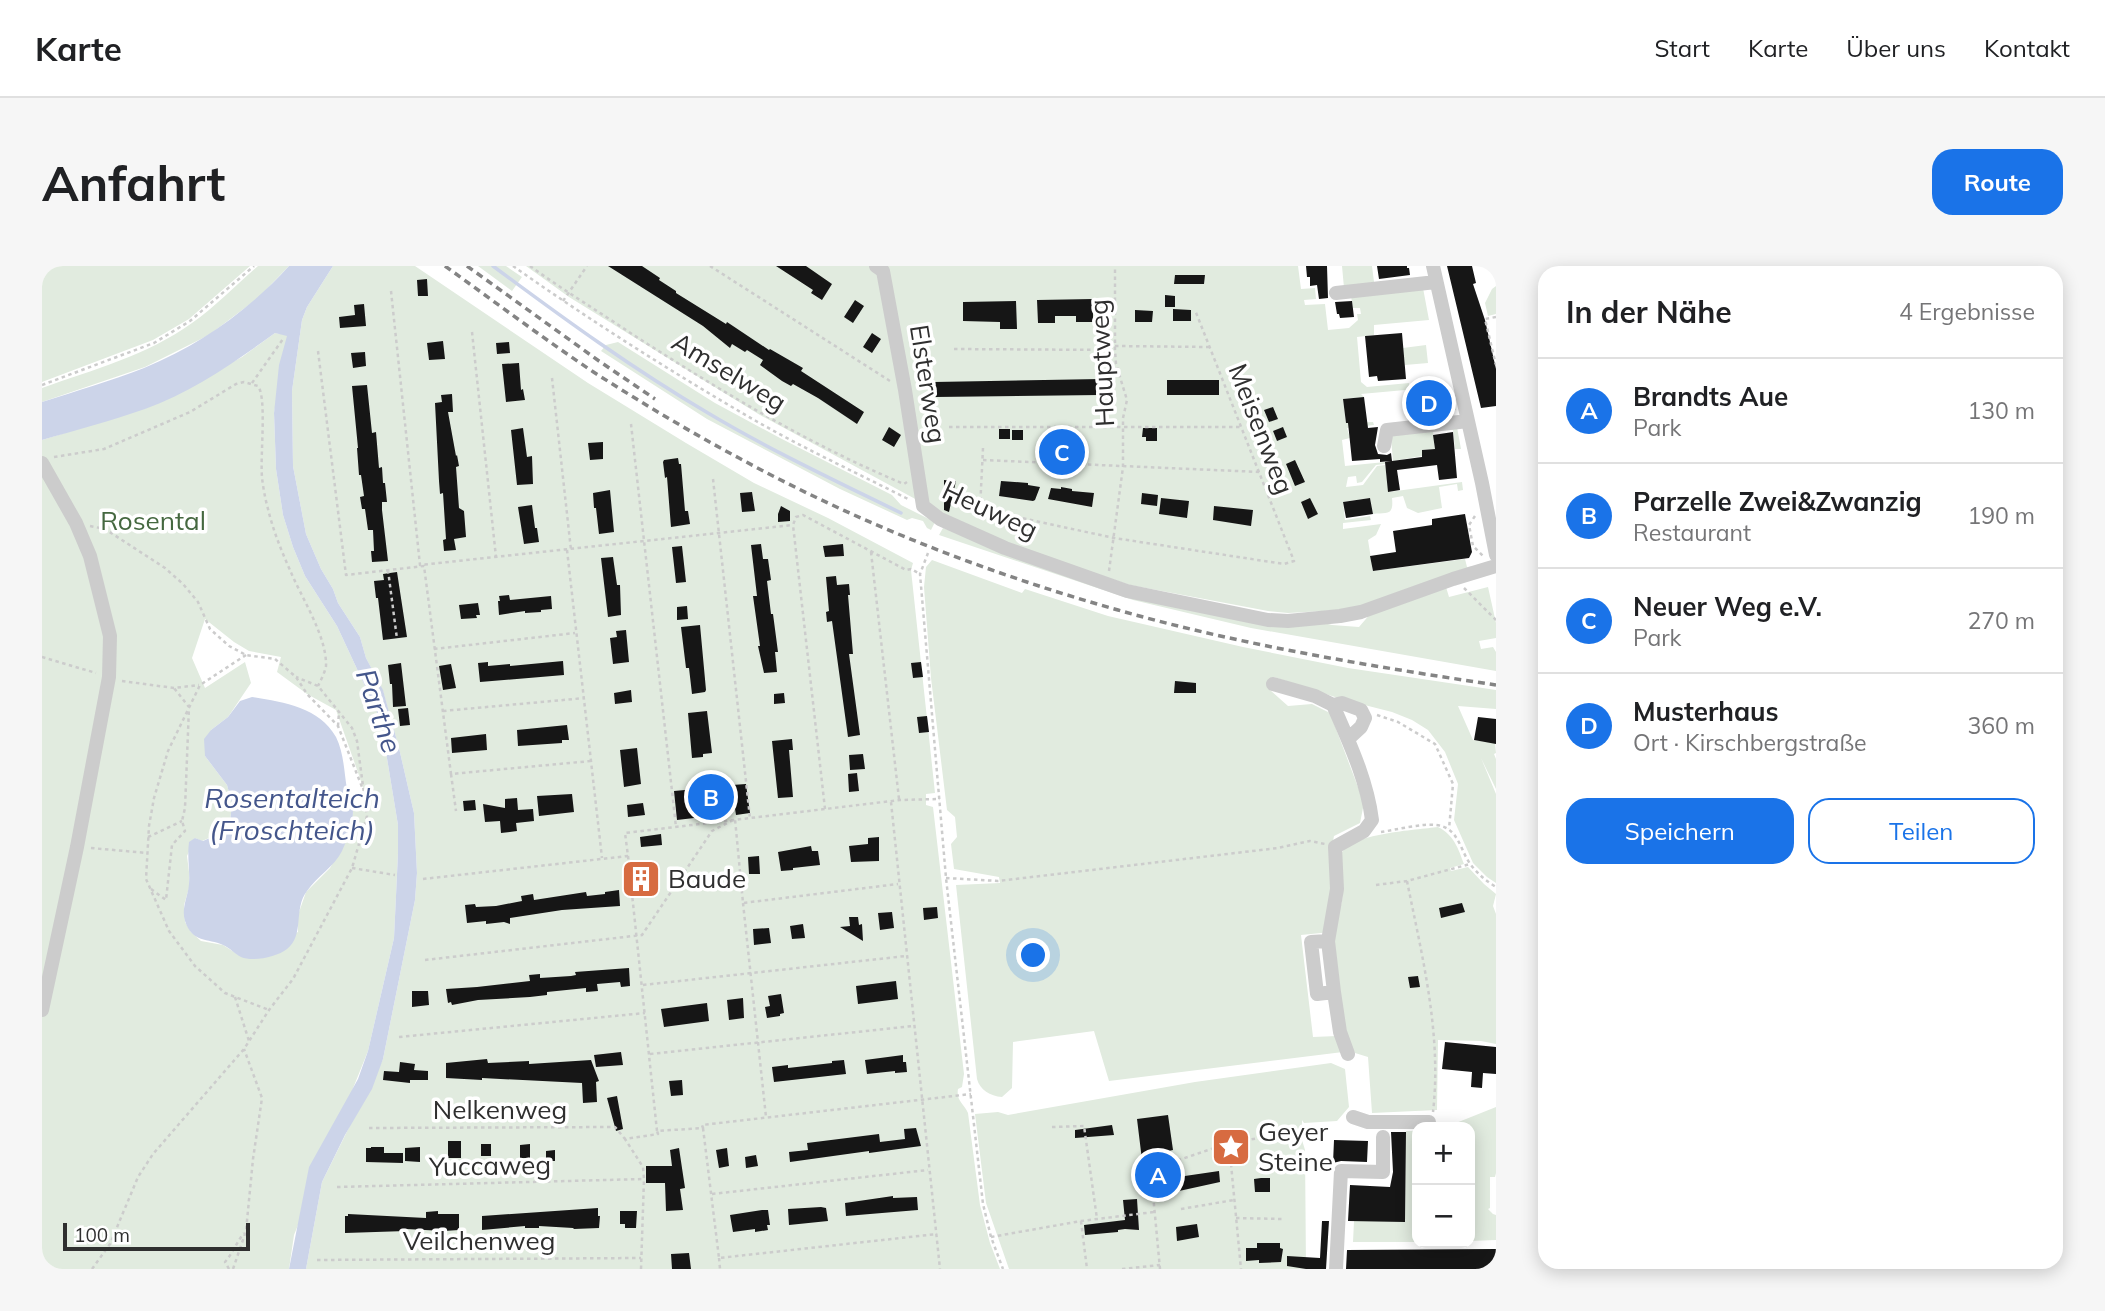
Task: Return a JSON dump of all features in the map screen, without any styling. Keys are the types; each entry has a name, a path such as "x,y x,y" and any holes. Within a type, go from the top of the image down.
{"street":[{"path":"1433,266 1482,483 1492,560"},
{"name":"Elsterweg","path":"879,268 905,390 923,506"},
{"path":"1336,293 1436,282"},
{"path":"1384,446 1387,430 1468,421"},
{"path":"42,1010 77,847 109,677 110,636 90,556 46,460"},
{"path":"1482,483 1495,473"},
{"name":"Heuweg","path":"923,506 940,519 1005,548 1127,591 1247,617 1288,621 1340,617 1362,612 1453,579 1492,560"},
{"path":"1273,684 1315,696 1332,705 1342,704 1361,710 1365,718 1362,727 1348,739"},
{"path":"1332,705 1348,739 1369,801 1372,821 1364,831 1335,847 1338,889 1328,940 1311,942 1317,994 1334,992 1340,1032 1348,1054"},
{"path":"1353,1117 1368,1122 1412,1122"},
{"path":"1336,1269 1340,1171 1383,1172 1383,1137"}],"path":[{"path":"42,385 154,343 190,321 254,266"},
{"name":"Heuweg","path":"513,266 563,301 758,422 923,506"},
{"name":"Amselweg","path":"530,266 569,294 761,414 855,464 904,484 918,473"},
{"path":"563,301 587,266"},
{"path":"710,266 905,390"},
{"name":"Hauptweg","path":"1106,584 1123,467 1123,426 1127,400 1116,364 1115,266"},
{"path":"391,291 421,565 793,525"},
{"name":"Meisenweg","path":"1114,538 1284,564 1294,561 1195,310"},
{"path":"1496,317 1485,319 1496,365"},
{"path":"472,332 496,557"},
{"path":"252,383 283,339"},
{"path":"954,349 1210,347"},
{"path":"318,351 346,575 424,566 456,811"},
{"path":"552,378 575,633 585,698 602,858"},
{"path":"46,460 104,449 190,412 236,384 243,382 258,386 263,400 262,477 268,509 278,543 316,626 326,667 318,686"},
{"path":"631,424 676,827"},
{"path":"949,427 1241,427"},
{"path":"983,448 980,509 1114,538"},
{"path":"983,460 1259,472"},
{"path":"713,480 750,818"},
{"path":"1476,513 1469,525 1473,546 1492,560"},
{"path":"825,809 793,525 796,517 803,515 905,569 920,574"},
{"path":"76,523 105,529 165,568 198,602 210,629 229,646 246,655 275,659 296,677 307,694 338,726 364,791"},
{"path":"872,552 900,800"},
{"path":"928,553 920,574 946,878 983,1204 1003,1269"},
{"path":"388,570 397,639"},
{"path":"1453,579 1496,620"},
{"path":"434,649 575,633"},
{"path":"109,677 127,683 174,688 200,685 246,655"},
{"path":"42,657 87,670"},
{"path":"92,1269 110,1244 130,1194 153,1154 244,1049 293,979 352,868 367,816 357,741 352,728 318,686 296,677"},
{"path":"200,685 168,751 154,798 148,837 146,879 169,931 195,966 225,993 269,1010"},
{"path":"149,887 166,900 172,845 185,831 182,821 185,808 189,707 174,688"},
{"path":"443,711 585,698"},
{"path":"1361,710 1398,722 1435,744 1453,784 1449,829"},
{"path":"338,726 339,712"},
{"path":"451,774 591,761"},
{"path":"640,1269 643,1167 625,1139 658,1134 625,833 900,800 940,799"},
{"path":"891,802 940,1269"},
{"path":"735,819 766,1117"},
{"path":"425,960 642,935 712,831 735,819"},
{"path":"148,837 182,821"},
{"path":"1364,831 1381,832 1436,825 1449,829 1460,842 1470,864 1496,887"},
{"path":"946,878 998,881 1278,848 1310,841 1335,847"},
{"path":"77,847 147,853"},
{"path":"423,879 628,856"},
{"path":"1376,885 1407,881 1470,864"},
{"path":"352,868 395,875"},
{"path":"1407,881 1428,986 1434,1053 1433,1110 1429,1122"},
{"path":"743,903 898,884"},
{"path":"643,985 906,956"},
{"path":"235,997 249,1041"},
{"path":"399,1037 645,1013"},
{"path":"650,1055 913,1026"},
{"path":"244,1049 262,1098 246,1231 231,1269 225,1262 233,1254 235,1245 246,1231"},
{"path":"720,1269 702,1125 971,1094"},
{"path":"1052,1127 1084,1126 1097,1219"},
{"name":"Nelkenweg","path":"369,1128 615,1127 625,1139"},
{"path":"657,1131 703,1128"},
{"path":"1122,1269 1160,1267 1152,1173 1176,1161 1229,1143 1291,1133 1319,1137"},
{"path":"1229,1143 1241,1269"},
{"path":"712,1194 929,1170"},
{"name":"Yuccaweg","path":"337,1187 644,1180"},
{"path":"1181,1209 1234,1200"},
{"path":"991,1237 1081,1221 1154,1212"},
{"path":"1236,1218 1282,1219"},
{"path":"1081,1221 1087,1269"},
{"path":"719,1258 937,1234"},
{"name":"Veilchenweg","path":"317,1260 640,1258"}],"green space":[{"path":"42,266 250,266 189,319 153,340 42,382"},
{"path":"258,266 289,266 258,298 209,335 145,367 42,402 42,388 119,361 175,334 209,310"},
{"path":"333,266 415,266 588,383 686,443 754,483 913,563 911,570 935,793 926,794 926,805 933,807 964,1074 958,1093 968,1113 980,1205 1000,1269 306,1269 322,1182 383,1059 415,900 417,873 414,813 383,691 366,658 360,637 338,603 306,534 293,466 292,391 302,320 307,307"},
{"path":"478,266 506,266 522,277 512,291"},
{"path":"526,266 1298,266 1301,289 1315,288 1316,299 1304,300 1305,305 1325,304 1328,330 1349,328 1358,320 1360,308 1353,308 1351,296 1423,288 1429,320 1374,325 1374,335 1357,337 1361,382 1367,387 1409,383 1410,389 1441,386 1452,391 1456,410 1441,412 1438,393 1419,395 1420,414 1408,415 1405,390 1361,394 1364,397 1343,399 1346,423 1373,422 1374,425 1347,428 1350,438 1342,440 1345,466 1385,462 1376,465 1362,482 1357,483 1356,476 1348,477 1346,487 1363,485 1377,466 1385,465 1389,492 1462,482 1463,490 1458,491 1457,484 1439,487 1442,508 1418,513 1407,508 1403,496 1392,498 1392,508 1385,513 1373,514 1370,498 1343,502 1345,520 1370,516 1371,520 1343,523 1343,529 1381,524 1376,535 1368,540 1373,571 1465,559 1467,567 1476,566 1358,609 1288,613 1130,585 1007,544 943,514 760,415 569,297"},
{"path":"1342,266 1372,266 1374,282 1344,288"},
{"path":"1496,286 1496,314 1488,316 1485,303"},
{"name":"Rosental","path":"275,333 288,335 274,413 276,469 283,515 305,576 337,626 377,712 383,734 398,825 394,938 368,1051 294,1235 289,1269 42,1269 42,440 146,408 242,357","holes":["205,619 249,651 281,657 277,672 307,694 336,710 368,801 353,808 351,829 330,868 306,892 298,915 298,932 242,957 223,945 201,941 185,922 184,905 189,888 187,856 195,838 202,841 223,832 230,823 232,803 227,785 205,756 211,730 228,717 251,683 245,662 205,688 192,658"]},
{"path":"618,342 715,403 892,495 901,505 935,522 931,530 923,521 912,518 907,520 840,489 707,419 601,351 606,345"},
{"path":"1426,345 1428,363 1405,365 1403,348"},
{"path":"1457,427 1461,449 1455,449 1453,430 1433,431 1435,449 1422,450 1422,456 1393,461 1391,438 1394,434"},
{"path":"943,528 1141,599 1332,625 1359,627 1371,613 1446,587 1449,597 1488,587 1496,623 1496,638 1479,641 1481,649 1493,647 1496,652 1496,671 1251,628 1133,600 939,535"},
{"path":"932,560 1022,593 1025,589 1108,616 1348,668 1496,690 1496,709 1458,706 1473,740 1495,743 1496,789 1481,758 1496,794 1496,883 1473,863 1454,820 1458,784 1445,752 1428,730 1392,712 1274,677 1270,690 1288,706 1312,704 1330,713 1364,803 1360,823 1334,836 1330,856 1340,908 1340,861 1346,848 1369,837 1438,827 1452,838 1464,864 1450,868 1451,871 1468,867 1496,894 1493,906 1496,914 1496,1044 1438,1040 1437,1110 1372,1113 1368,1057 1355,1053 1344,1032 1331,932 1301,935 1313,1037 1337,1036 1343,1052 1109,1081 1094,1031 1013,1042 1012,1088 1002,1097 983,1089 977,1079 956,885 1000,883 999,877 954,869 951,844 957,837 955,817 947,810 931,678 924,587 926,567"},
{"path":"1331,1063 1345,1069 1349,1107 1337,1121 1304,1123 1302,1120 1302,1130 1291,1133 1291,1140 1302,1140 1305,1150 1306,1269 1009,1269 986,1203 975,1114 998,1112 1008,1115 1195,1082"},
{"path":"1496,1107 1496,1173 1495,1177 1490,1177 1488,1209 1496,1215 1496,1240 1475,1241 1475,1122 1458,1122"},
{"path":"1406,1131 1412,1131 1412,1242 1353,1242 1354,1221 1405,1221"}],"water":[{"name":"Parthe","path":"289,266 333,266 307,307 302,320 292,391 293,466 306,534 338,603 360,637 366,658 383,690 414,813 417,873 415,900 383,1059 372,1089 322,1182 306,1269 289,1269 309,1167 358,1079 368,1051 394,938 398,825 377,712 337,626 305,576 283,515 276,469 274,413 279,365 287,336 275,333 213,376 162,402 119,418 42,440 42,402 132,373 185,349 240,312"},
{"name":"Rosentalteich (Froschteich)","path":"252,697 276,701 310,712 329,727 341,749 353,810 350,831 342,851 303,898 298,929 292,943 277,954 252,959 241,957 223,945 196,936 188,928 184,912 189,884 189,842 195,838 203,841 223,832 230,823 232,803 227,785 205,756 204,739 228,717 240,701"}],"building":[{"path":"608,266 642,266 676,293 803,368 801,371 864,412 857,424 818,398 782,381 760,365 763,360 732,344 730,348 703,326"},
{"path":"776,266 806,266 832,284 822,300 811,293 813,290"},
{"path":"1306,266 1327,266 1328,298 1319,299 1317,285 1310,286"},
{"path":"1377,266 1407,266 1410,275 1379,279"},
{"path":"1447,266 1472,266 1476,283 1473,284 1485,320 1496,369 1496,406 1481,408"},
{"path":"1175,275 1205,275 1204,284 1174,284"},
{"path":"427,279 428,296 418,296 417,280"},
{"path":"1165,295 1175,296 1175,307 1165,307"},
{"path":"1093,299 1093,322 1076,322 1076,316 1055,316 1055,323 1038,323 1037,300"},
{"path":"855,300 864,306 853,323 844,317"},
{"path":"1016,301 1017,329 1000,329 1000,322 963,321 963,302"},
{"path":"1352,301 1354,317 1340,318 1335,302"},
{"path":"364,304 366,326 340,328 339,317 355,315 354,305"},
{"path":"1173,309 1191,310 1191,321 1173,321"},
{"path":"1135,310 1153,311 1152,322 1135,322"},
{"path":"872,333 881,339 872,353 863,347"},
{"path":"1402,333 1406,379 1378,381 1377,376 1369,377 1365,336"},
{"path":"443,341 445,359 429,360 427,343"},
{"path":"509,342 510,353 497,354 496,343"},
{"path":"365,352 366,366 353,368 351,353"},
{"path":"519,363 521,390 523,389 525,400 506,402 502,364"},
{"path":"1100,379 1100,395 935,397 934,382"},
{"path":"1167,380 1219,380 1219,395 1167,395"},
{"path":"367,385 372,433 376,432 379,468 382,467 385,483 387,502 382,502 382,510 388,561 372,562 373,530 368,530 360,497 364,496 359,475 352,386"},
{"path":"1439,393 1441,412 1420,414 1418,395"},
{"path":"452,394 453,412 448,412 459,466 456,467 459,508 464,511 466,537 454,539 456,550 444,551 443,540 446,539 443,493 440,494 435,403 442,402 441,395"},
{"path":"1364,397 1368,428 1378,427 1375,445 1378,454 1391,453 1392,461 1422,457 1422,450 1435,449 1433,435 1453,432 1457,478 1439,480 1437,465 1397,470 1400,490 1388,492 1385,462 1391,461 1352,461 1343,399"},
{"path":"1273,407 1278,419 1269,422 1264,410"},
{"path":"889,427 901,435 894,447 882,440"},
{"path":"1283,427 1287,437 1277,441 1273,431"},
{"path":"523,428 527,457 532,456 533,484 517,485 511,430"},
{"path":"1143,428 1157,428 1157,441 1146,441 1146,437 1142,437"},
{"path":"999,429 1010,429 1010,439 999,439"},
{"path":"1012,430 1023,430 1023,440 1012,440"},
{"path":"603,442 603,459 590,460 588,443"},
{"path":"678,458 681,464 685,511 688,511 690,524 671,527 667,477 665,478 663,462"},
{"path":"1295,460 1305,482 1295,486 1286,464"},
{"path":"944,480 956,481 949,512 944,510"},
{"path":"1001,481 1028,483 1040,487 1033,501 999,496"},
{"path":"1061,487 1094,493 1092,507 1048,499 1051,488"},
{"path":"610,490 614,532 599,534 593,493"},
{"path":"752,492 755,511 742,512 740,493"},
{"path":"1142,493 1158,495 1157,506 1141,504"},
{"path":"1161,498 1189,501 1187,518 1159,514"},
{"path":"1310,498 1318,514 1308,519 1301,502"},
{"path":"1370,498 1373,514 1346,518 1343,502"},
{"path":"532,505 539,542 524,544 518,507"},
{"path":"781,506 790,511 790,521 778,522"},
{"path":"1214,506 1253,510 1251,526 1213,520"},
{"path":"1465,514 1472,552 1469,558 1373,571 1370,556 1396,552 1393,531 1432,525 1432,519"},
{"path":"761,544 763,559 768,559 771,580 767,581 778,652 775,652 777,672 764,673 758,646 753,596 757,596 751,545"},
{"path":"843,544 844,556 825,557 823,546"},
{"path":"682,546 686,582 676,583 672,547"},
{"path":"613,557 617,585 620,585 621,615 608,617 601,558"},
{"path":"397,572 407,637 383,640 374,581 384,580 383,574"},
{"path":"836,576 837,585 849,584 850,595 853,654 849,654 860,735 848,737 832,621 827,622 826,612 829,611 826,577"},
{"path":"509,595 510,600 551,596 552,609 499,615 499,596"},
{"path":"478,603 480,615 476,615 477,618 461,619 459,605"},
{"path":"687,606 688,619 677,620 677,607"},
{"path":"700,625 706,690 692,694 681,627"},
{"path":"626,630 629,662 613,664 610,638 617,637 616,631"},
{"path":"563,661 564,675 480,682 478,663 510,666"},
{"path":"921,662 923,677 913,678 911,663"},
{"path":"401,663 406,706 393,707 388,665"},
{"path":"451,664 456,688 443,690 439,666"},
{"path":"1175,681 1196,683 1196,693 1174,693"},
{"path":"631,690 632,702 615,704 614,693"},
{"path":"784,693 785,703 774,704 774,694"},
{"path":"408,708 410,725 400,726 398,709"},
{"path":"707,711 712,753 692,758 688,713"},
{"path":"927,716 929,732 919,733 917,717"},
{"path":"1478,717 1496,719 1496,744 1474,740"},
{"path":"567,725 569,740 562,740 562,743 518,746 517,730"},
{"path":"486,734 487,750 452,753 451,738"},
{"path":"792,739 793,750 789,750 793,797 778,798 772,741"},
{"path":"637,748 641,784 624,787 620,750"},
{"path":"863,754 865,769 850,770 849,755"},
{"path":"718,773 719,786 746,784 750,813 736,815 734,802 710,805 711,816 677,820 674,791 696,789 695,776"},
{"path":"857,773 859,791 849,792 848,774"},
{"path":"572,794 574,812 539,816 537,796"},
{"path":"517,798 518,810 533,809 534,821 516,823 517,831 501,833 500,821 485,822 483,804 505,808 505,799"},
{"path":"475,800 476,810 464,811 463,801"},
{"path":"643,803 645,815 628,817 627,805"},
{"path":"661,834 662,845 641,847 640,837"},
{"path":"879,837 879,861 851,862 849,846 868,844 868,838"},
{"path":"811,846 812,851 818,851 820,865 781,871 778,852"},
{"path":"759,856 760,874 749,874 748,857"},
{"name":"Baude","path":"645,863 648,893 637,894 633,864"},
{"path":"619,890 620,906 562,910 510,918 510,924 486,924 486,921 467,923 465,905 496,906 522,901 521,896 533,894 534,900 586,892 587,896 605,894"},
{"path":"1462,903 1465,912 1441,918 1439,908"},
{"path":"937,907 938,918 924,920 923,908"},
{"path":"892,912 894,928 880,930 878,913"},
{"path":"849,917 858,917 859,925 862,924 863,941 840,927 850,926"},
{"path":"803,924 805,938 792,939 790,926"},
{"path":"769,928 771,943 754,945 753,929"},
{"path":"629,968 630,986 621,987 620,982 597,984 598,991 586,992 586,988 547,992 547,995 530,997 478,1000 452,1005 451,1002 448,1003 446,989 530,981 529,975 540,974 540,978 571,976 576,975 575,972"},
{"path":"1418,976 1420,987 1410,988 1408,977"},
{"path":"896,981 898,999 858,1004 856,986"},
{"path":"412,991 428,991 429,1005 412,1007"},
{"path":"781,994 784,1013 767,1018 765,1007 770,1006 768,996"},
{"path":"743,998 744,1018 729,1020 727,1000"},
{"path":"707,1003 709,1021 664,1027 661,1009"},
{"path":"1445,1042 1496,1047 1496,1074 1483,1073 1482,1088 1471,1087 1472,1072 1442,1069"},
{"path":"621,1052 623,1065 596,1067 594,1055"},
{"path":"903,1055 907,1072 867,1074 865,1060"},
{"path":"487,1059 488,1063 529,1061 529,1064 591,1060 599,1081 596,1082 597,1102 583,1103 582,1083 446,1078 446,1063"},
{"path":"844,1060 846,1074 774,1082 772,1067 788,1065 788,1068"},
{"path":"400,1062 415,1064 414,1070 428,1071 428,1080 410,1080 410,1083 383,1080 384,1071 399,1072"},
{"path":"682,1080 683,1095 671,1096 669,1081"},
{"path":"617,1096 623,1129 616,1131 607,1098"},
{"path":"1168,1115 1173,1150 1159,1153 1159,1158 1142,1160 1137,1119"},
{"path":"1112,1125 1114,1135 1075,1138 1075,1130"},
{"path":"916,1128 921,1146 790,1162 789,1152 808,1150 807,1143 879,1134 880,1142 905,1139 904,1129"},
{"path":"1391,1132 1406,1132 1405,1222 1348,1221 1350,1185 1390,1187 1393,1172"},
{"path":"1334,1140 1368,1141 1367,1162 1333,1163"},
{"path":"448,1141 461,1141 461,1158 448,1158"},
{"path":"481,1144 491,1144 491,1156 481,1156"},
{"path":"530,1144 530,1158 520,1158 520,1145"},
{"path":"384,1147 384,1153 403,1153 403,1163 366,1162 366,1148"},
{"path":"420,1147 420,1162 405,1161 405,1148"},
{"path":"679,1148 685,1188 680,1189 683,1210 666,1211 665,1183 646,1183 646,1166 672,1166 670,1150"},
{"path":"727,1148 729,1166 719,1168 716,1150"},
{"path":"555,1150 555,1161 546,1161 546,1151"},
{"path":"756,1155 758,1166 746,1168 745,1157"},
{"path":"1219,1171 1220,1182 1179,1191 1178,1177"},
{"path":"1270,1178 1270,1192 1255,1192 1254,1179"},
{"path":"893,1196 917,1197 918,1210 846,1216 845,1203"},
{"path":"1137,1199 1139,1230 1125,1229 1085,1235 1084,1225 1125,1220 1123,1200"},
{"path":"598,1208 599,1228 525,1226 482,1230 482,1216"},
{"path":"826,1208 828,1221 789,1225 788,1209"},
{"path":"768,1210 768,1230 733,1232 730,1215"},
{"path":"438,1211 438,1214 459,1214 459,1230 406,1229 345,1233 345,1216 348,1214 426,1218 426,1212"},
{"path":"620,1211 637,1211 636,1228 625,1228 625,1224 620,1224"},
{"path":"1322,1221 1329,1221 1326,1269 1287,1266 1287,1256 1320,1258"},
{"path":"1197,1224 1199,1237 1177,1241 1176,1227"},
{"path":"1257,1243 1280,1243 1280,1248 1283,1249 1281,1262 1246,1261 1246,1248 1257,1248"},
{"path":"1496,1249 1496,1269 1346,1269 1347,1250"},
{"path":"689,1253 691,1269 672,1269 671,1254"}],"waterway":[{"path":"493,266 653,379 731,427 901,513"}],"railway":[{"path":"445,266 595,373 684,428 784,482 924,544 1069,596 1211,634 1306,654 1496,685"},
{"path":"467,266 655,399"}],"place":[{"name":"Musterhaus","path":"1429,403"},
{"name":"Neuer Weg e.V.","path":"1062,452"},
{"name":"Parzelle Zwei&Zwanzig","path":"711,797"},
{"name":"Baude","path":"641,879"},
{"name":"Geyer Steine","path":"1231,1147"},
{"name":"Brandts Aue","path":"1158,1175"}]}
